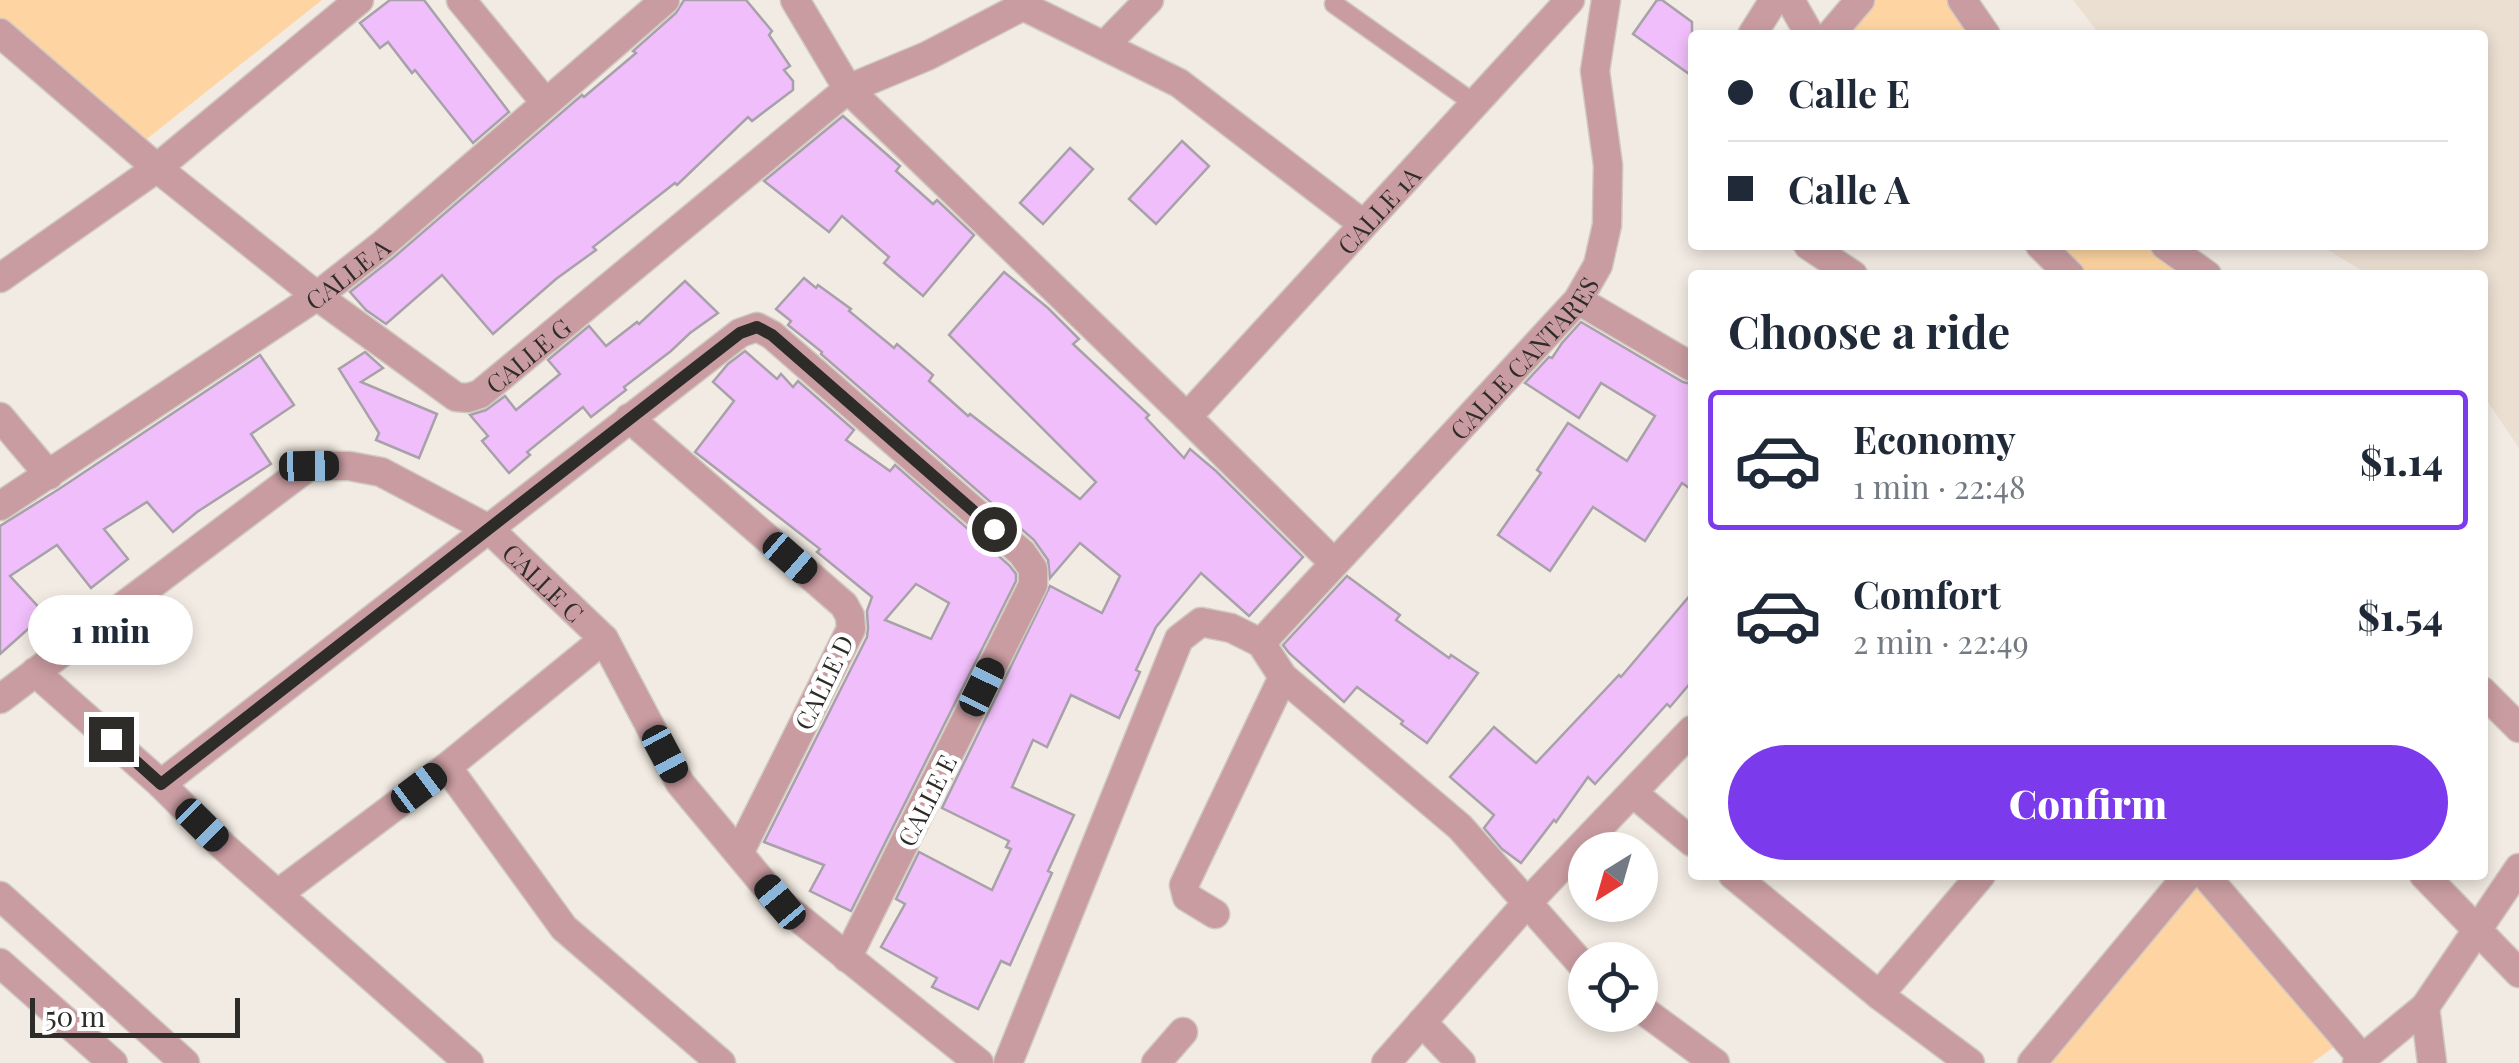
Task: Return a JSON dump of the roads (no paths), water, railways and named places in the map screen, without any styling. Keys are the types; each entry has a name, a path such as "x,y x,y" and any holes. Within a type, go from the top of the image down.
{"street":[{"path":"0,278 157,168 359,0"},
{"path":"461,0 545,102"},
{"name":"CALLE A","path":"0,506 317,296 382,245 665,0"},
{"path":"796,0 848,89 1334,563"},
{"path":"1105,45 1149,0"},
{"name":"CALLE 1A","path":"1186,417 1570,0"},
{"name":"CALLE CANTARES","path":"1262,643 1578,300 1598,265 1607,226 1608,166 1595,72 1606,0"},
{"path":"1755,30 1774,0"},
{"path":"1790,0 1807,30"},
{"path":"1834,30 1860,0"},
{"path":"1962,0 1983,30"},
{"path":"1022,3 1179,83 1363,224"},
{"name":"CALLE G","path":"0,33 157,168 317,296 456,397 468,398 480,394 848,89 927,56 1022,3"},
{"path":"1816,250 1846,270"},
{"path":"2045,250 2065,270"},
{"path":"2172,250 2199,270"},
{"path":"1578,300 1688,365"},
{"name":"CALLE E","path":"161,784 629,418 740,333 757,327 772,335 1008,540 1032,569 1033,586 847,958"},
{"path":"0,417 49,475"},
{"name":"CALLE D","path":"629,418 844,604 850,616 851,629 739,853"},
{"name":"CALLE C","path":"0,699 309,466 348,466 380,472 488,529 604,639 680,783 780,902 979,1063"},
{"path":"1008,1063 1179,640 1201,622 1231,628 1262,643 1284,677 1460,827 1568,949"},
{"path":"279,893 447,767 604,639"},
{"path":"35,672 161,784 223,846 469,1063"},
{"path":"1216,914 1187,896 1184,885 1284,677"},
{"path":"2488,697 2519,728"},
{"path":"1386,1063 1527,903 1688,734"},
{"path":"447,767 564,928 721,1063"},
{"path":"1633,793 1688,839"},
{"path":"2209,880 2360,1061 2425,1007 2519,868"},
{"path":"1739,880 1879,995 1970,1063"},
{"path":"1879,995 1977,880"},
{"path":"2032,1063 2184,880"},
{"path":"2429,880 2519,973"},
{"path":"0,896 185,1063"},
{"path":"0,963 112,1063"},
{"path":"2425,1007 2432,1063"},
{"path":"1658,1021 1715,1063"},
{"path":"1422,1022 1461,1063"},
{"path":"1156,1063 1183,1032"}],"lane":[{"path":"1334,4 1474,104"}]}
